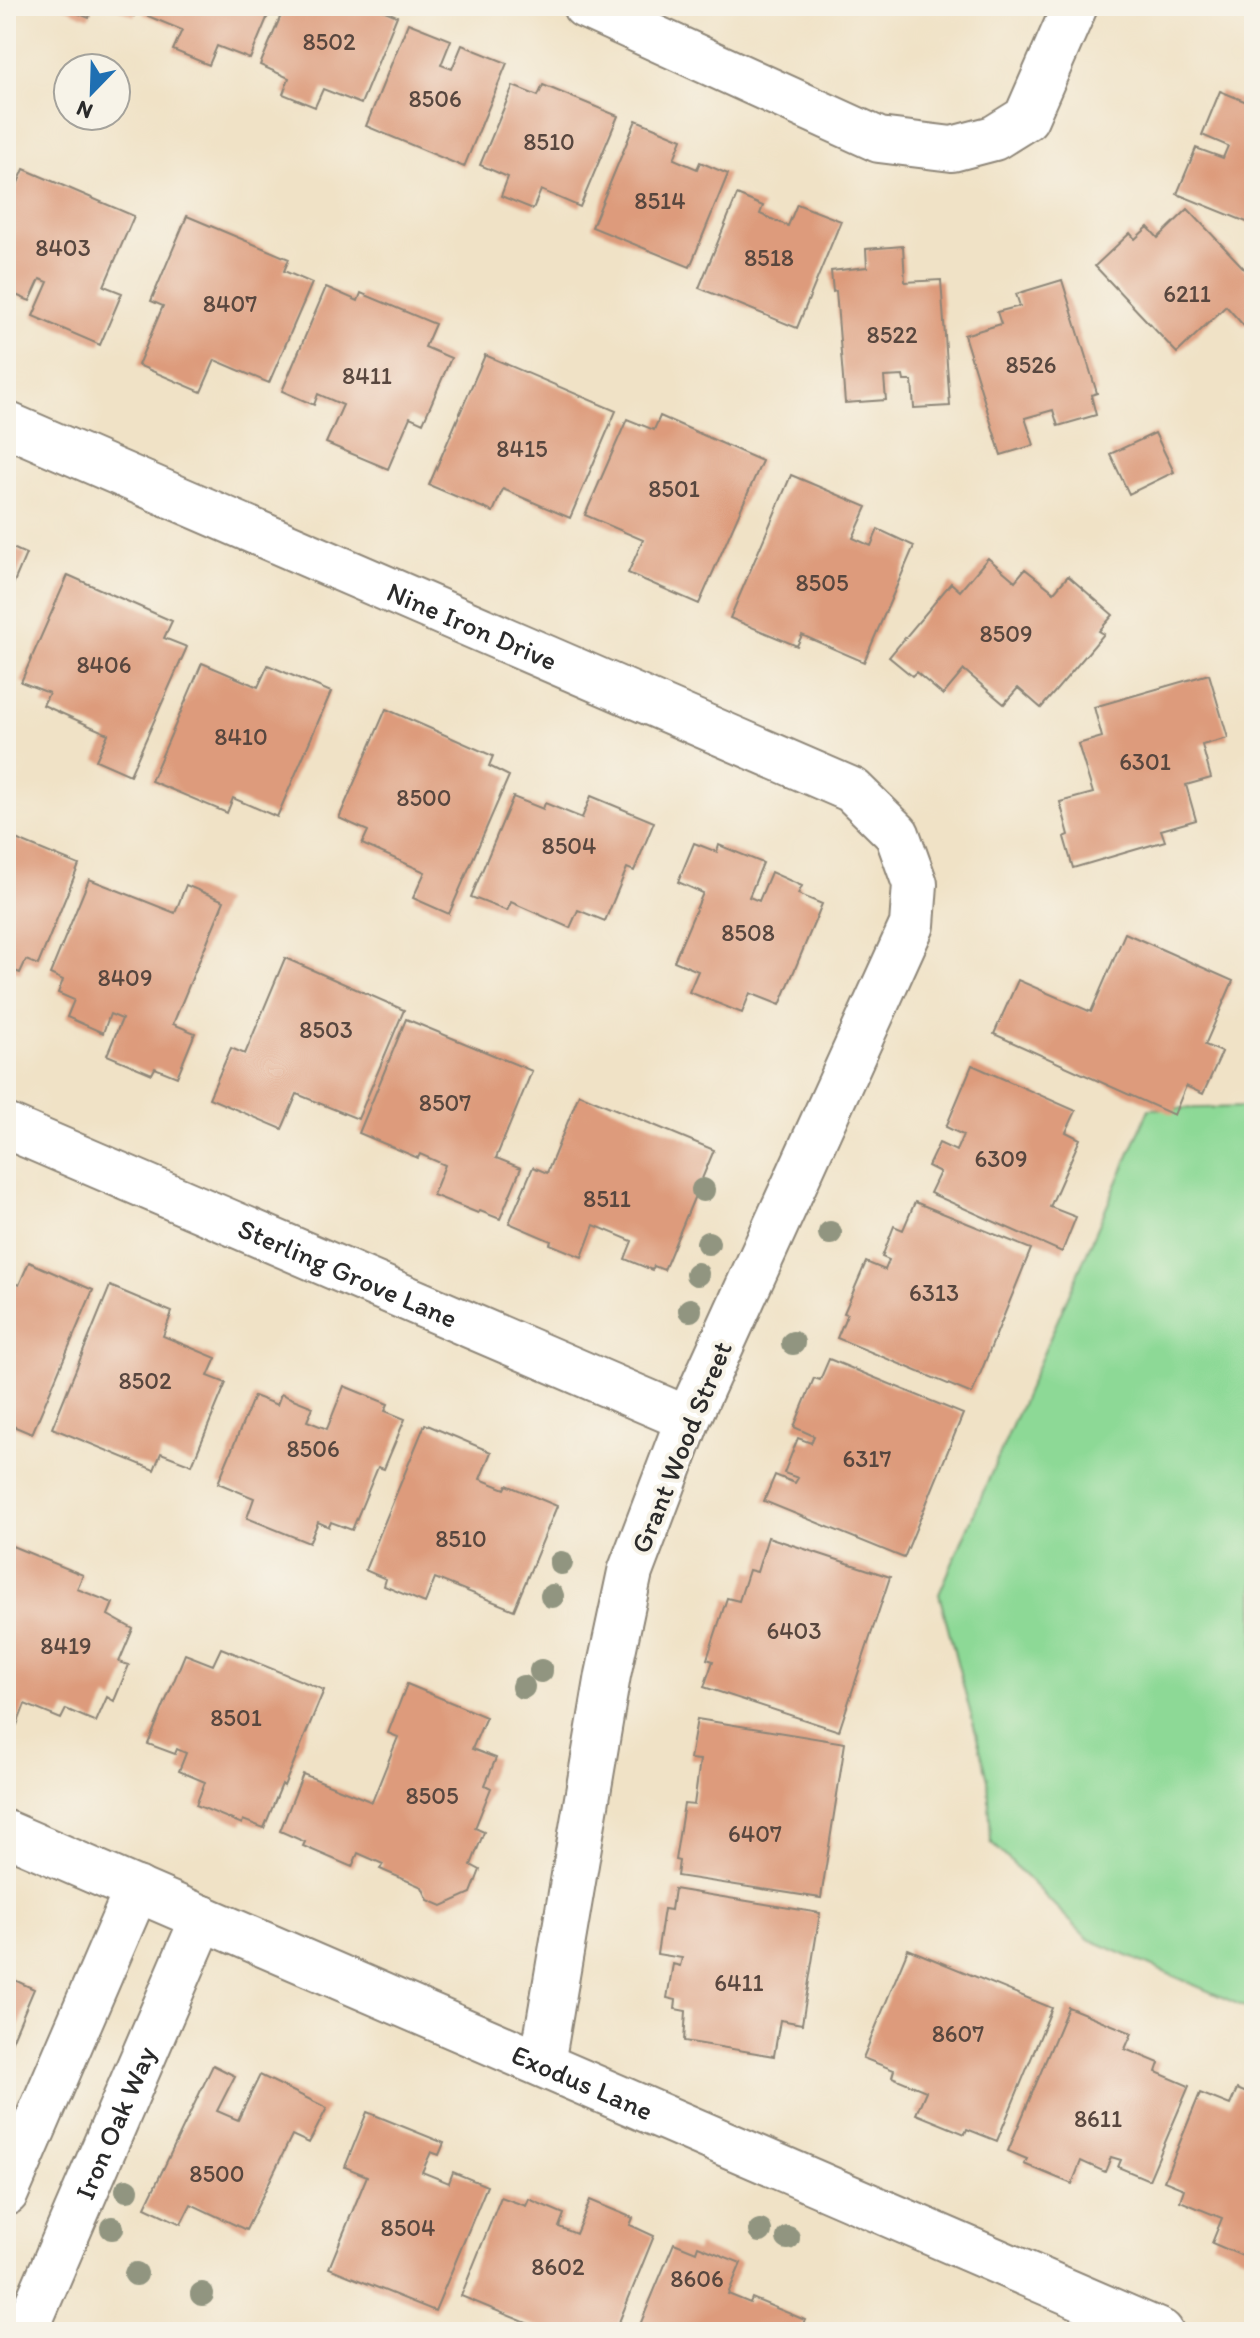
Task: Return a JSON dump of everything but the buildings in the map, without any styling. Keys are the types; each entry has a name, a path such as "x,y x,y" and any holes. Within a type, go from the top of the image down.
{"street":[{"path":"585,6 879,140 952,149 994,138 1026,118 1075,6"},
{"name":"Nine Iron Drive","path":"6,424 852,790 897,834 907,862"},
{"name":"Grant Wood Street","path":"542,2064 608,1675 630,1572 688,1419 912,925 915,884 907,862"},
{"name":"Sterling Grove Lane","path":"6,1126 688,1419"},
{"name":"Exodus Lane","path":"6,1833 1161,2332"},
{"path":"6,2193 137,1889"},
{"name":"Iron Oak Way","path":"25,2327 203,1918"}],"green space":[{"path":"1254,1107 1254,2011 1088,1939 991,1842 988,1779 939,1594 1149,1109"}]}
